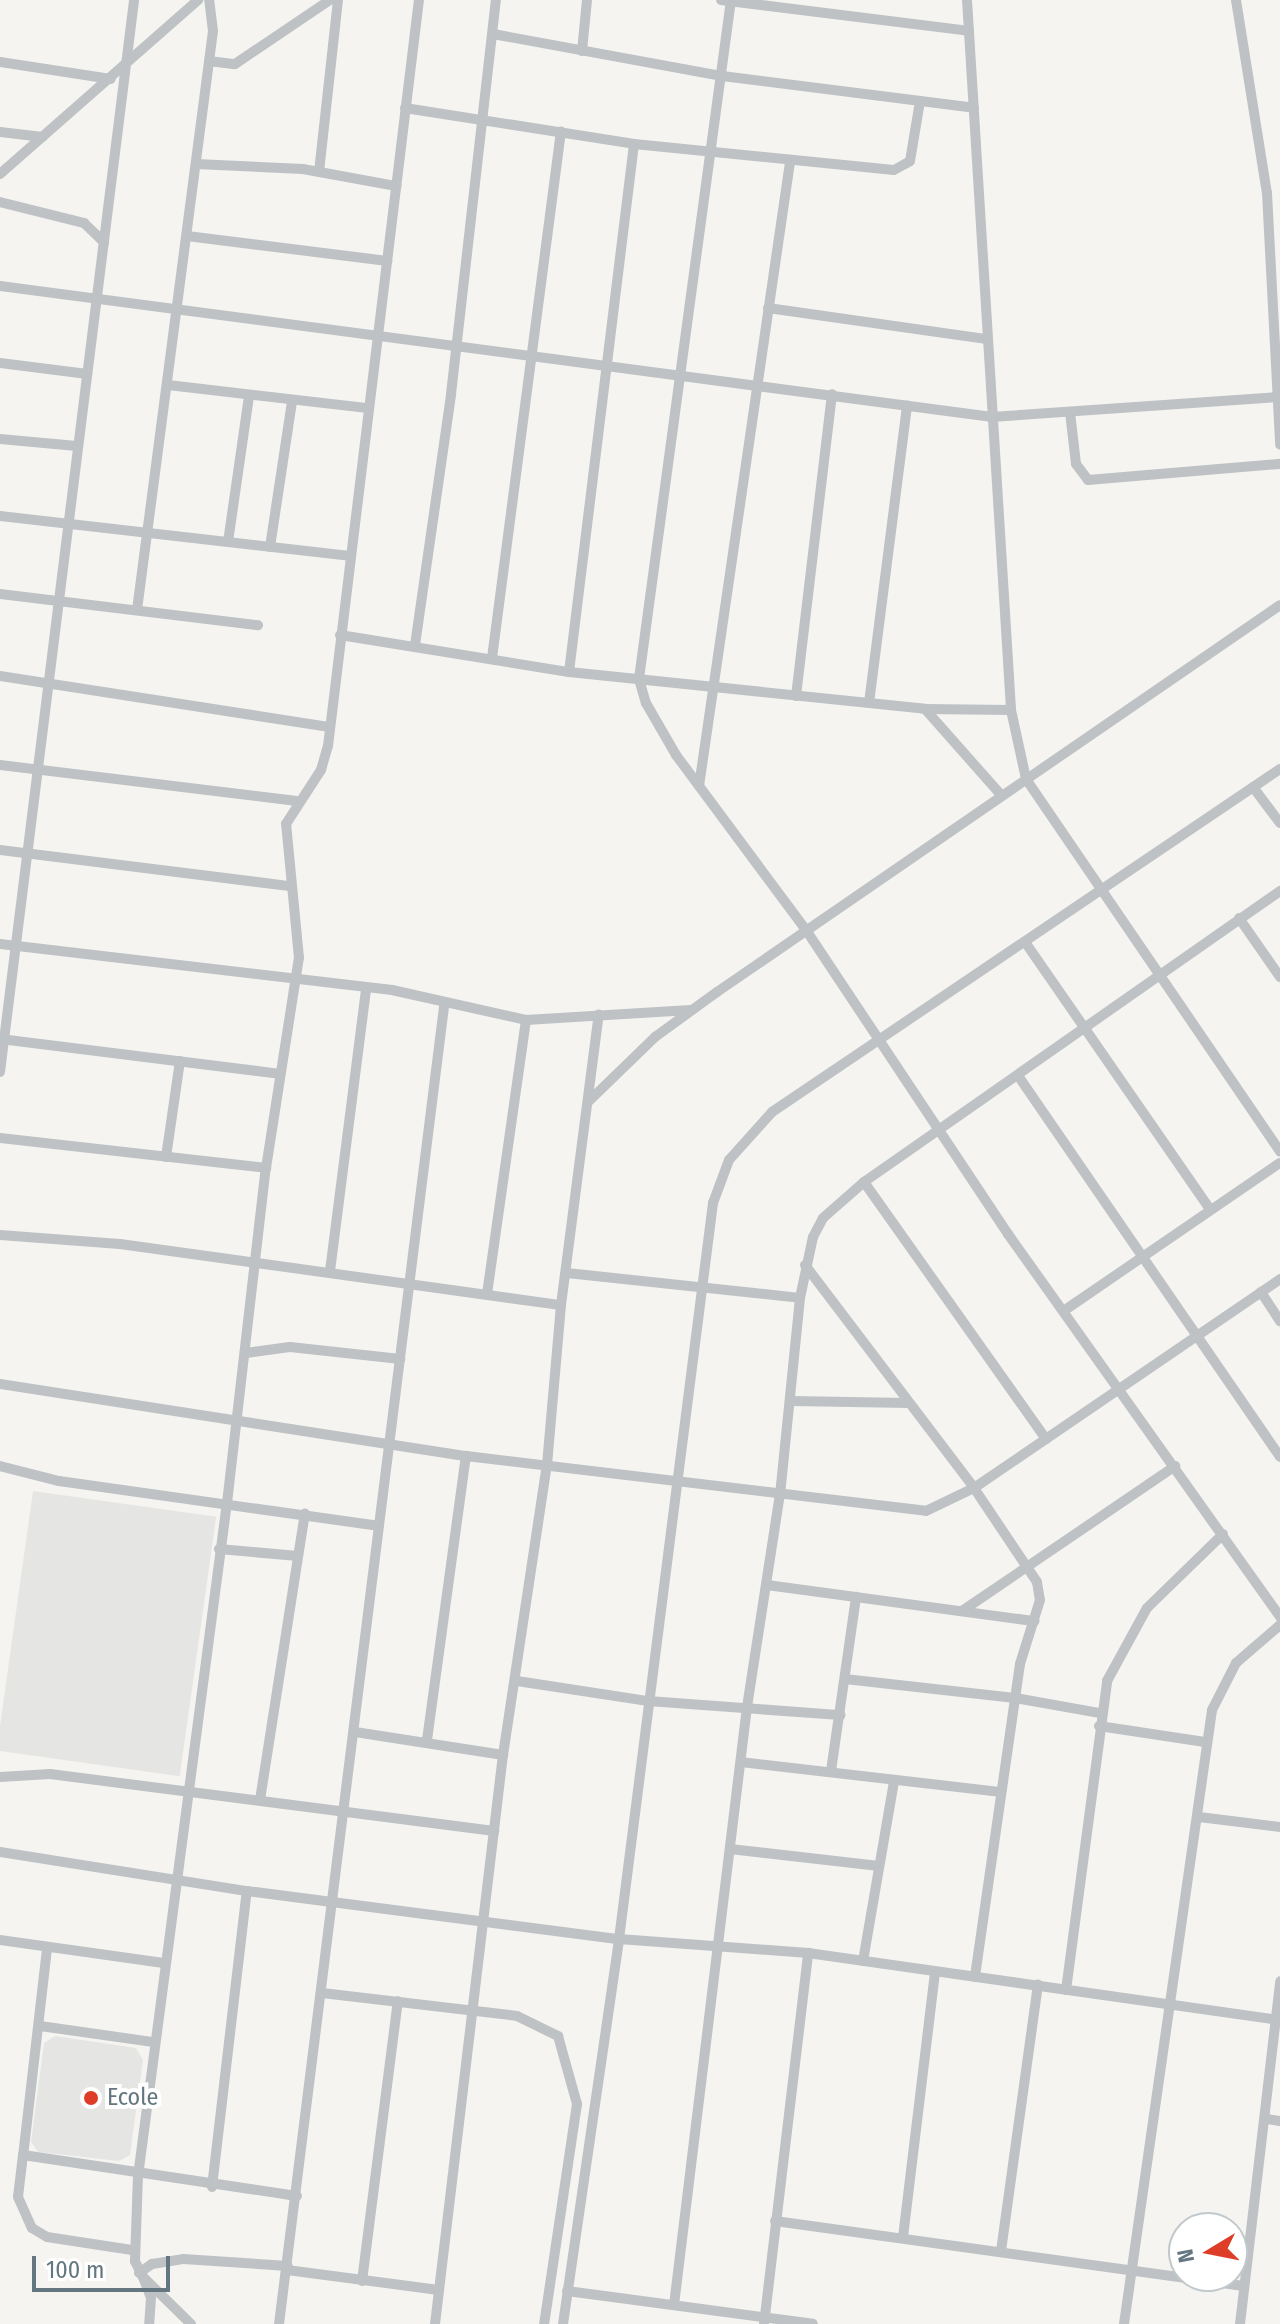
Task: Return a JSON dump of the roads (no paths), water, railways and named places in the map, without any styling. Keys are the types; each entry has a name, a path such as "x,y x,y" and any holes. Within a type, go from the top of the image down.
{"street":[{"path":"0,1072 35,769 98,299 134,0"},
{"path":"0,174 198,0"},
{"path":"137,610 209,61 209,0"},
{"path":"209,61 235,64 330,0"},
{"path":"319,172 338,0"},
{"path":"149,2324 151,2298 132,2250 138,2176 152,2042 189,1796 227,1503 266,1168 299,946 288,886 286,824 297,801 321,770 330,727 366,408 419,0"},
{"path":"415,645 457,345 496,0"},
{"path":"582,51 587,0"},
{"path":"969,31 728,0 713,149 639,679 658,729 881,1037 938,1127 1280,1617"},
{"path":"967,0 1011,710 1026,779 1280,1152"},
{"path":"1236,0 1267,193 1280,445"},
{"path":"493,34 722,76 974,108"},
{"path":"0,62 111,79"},
{"path":"405,108 483,117 634,144 713,149 790,162 905,169 920,101"},
{"path":"492,658 561,131"},
{"path":"0,132 43,137"},
{"path":"569,672 634,144"},
{"path":"699,786 716,689 790,162"},
{"path":"196,164 319,172 396,186"},
{"path":"0,202 84,223 104,242"},
{"path":"187,236 387,261"},
{"path":"0,286 177,312 457,345 529,359 680,373 992,417 1277,398"},
{"path":"768,308 987,339"},
{"path":"0,363 87,374"},
{"path":"168,385 249,397 366,408"},
{"path":"796,696 832,394"},
{"path":"228,542 249,397"},
{"path":"270,547 292,401"},
{"path":"869,703 907,405"},
{"path":"1070,412 1076,464 1088,480 1280,464"},
{"path":"0,439 77,446"},
{"path":"0,516 350,556"},
{"path":"0,594 258,625"},
{"path":"589,1101 691,1010 1280,605"},
{"path":"340,635 569,672 716,689 925,709 1011,710"},
{"path":"0,676 330,727"},
{"path":"925,709 1002,796"},
{"path":"0,765 297,801"},
{"path":"563,2324 619,1939 713,1203 740,1142 772,1112 1280,769"},
{"path":"1253,787 1280,823"},
{"path":"0,850 288,886"},
{"path":"674,2305 747,1707 780,1495 800,1298 805,1265 823,1218 864,1182 938,1127 1019,1077 1158,973 1280,891"},
{"path":"1239,918 1280,977"},
{"path":"1025,942 1082,1029 1209,1208"},
{"path":"0,944 411,994 444,1006 526,1020 691,1010"},
{"path":"330,1271 366,989"},
{"path":"279,2324 444,1006"},
{"path":"435,2324 503,1755 517,1681 547,1465 561,1305 599,1014"},
{"path":"487,1294 526,1020"},
{"path":"2,1039 280,1074"},
{"path":"166,1157 180,1061"},
{"path":"1019,1077 1137,1256 1280,1457"},
{"path":"0,1138 266,1168"},
{"path":"1065,1310 1137,1256 1280,1163"},
{"path":"864,1182 1046,1439"},
{"path":"0,1235 120,1244 561,1305"},
{"path":"805,1265 974,1488 1027,1566 1040,1600 1015,1698 999,1792 975,1977"},
{"path":"567,1273 800,1298"},
{"path":"0,1384 466,1456 926,1511 974,1488 1280,1279"},
{"path":"1261,1292 1280,1321"},
{"path":"246,1353 290,1347 400,1359"},
{"path":"791,1401 909,1403"},
{"path":"427,1740 466,1456"},
{"path":"0,1466 59,1481 378,1526"},
{"path":"962,1611 1175,1466"},
{"path":"260,1800 305,1514"},
{"path":"1066,1990 1099,1713 1129,1632 1182,1569 1223,1534"},
{"path":"219,1549 298,1556"},
{"path":"767,1585 1035,1621"},
{"path":"831,1771 856,1597"},
{"path":"1122,2322 1199,1817 1205,1742 1222,1684 1236,1663 1280,1625"},
{"path":"845,1679 1015,1698 1099,1713"},
{"path":"517,1681 648,1701 840,1715"},
{"path":"1099,1726 1205,1742"},
{"path":"355,1732 427,1740 503,1755"},
{"path":"741,1762 999,1792"},
{"path":"0,1777 50,1774 189,1796 260,1800 494,1831"},
{"path":"863,1961 894,1781"},
{"path":"1199,1817 1280,1827"},
{"path":"730,1849 879,1866"},
{"path":"0,1852 177,1877 247,1891 331,1899 619,1939 808,1953 1278,2019"},
{"path":"212,2187 247,1891"},
{"path":"0,1940 163,1963"},
{"path":"47,1949 18,2197 32,2228 47,2237 132,2250"},
{"path":"765,2320 808,1953"},
{"path":"903,2237 935,1972"},
{"path":"1248,2257 1267,2119 1280,1981"},
{"path":"1001,2251 1038,1985"},
{"path":"322,1993 517,2016 551,2031 564,2047 577,2104 544,2324"},
{"path":"362,2281 398,2001"},
{"path":"40,2026 152,2042"},
{"path":"1267,2119 1280,2121"},
{"path":"23,2155 138,2176 297,2196"},
{"path":"775,2221 1168,2274"},
{"path":"141,2275 152,2264 183,2259 288,2268 439,2290"},
{"path":"141,2275 191,2324"},
{"path":"567,2291 765,2320 813,2324"},
{"path":"1240,2324 1243,2292"}],"place":[{"name":"Ecole","path":"91,2098"}]}
